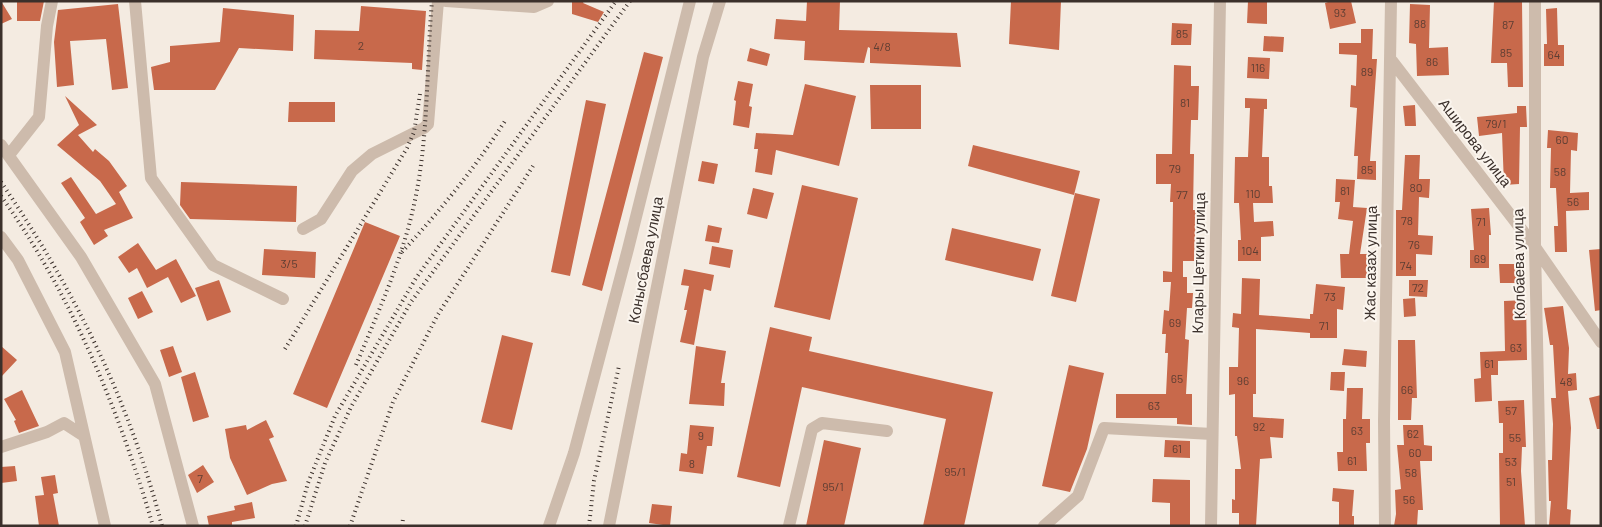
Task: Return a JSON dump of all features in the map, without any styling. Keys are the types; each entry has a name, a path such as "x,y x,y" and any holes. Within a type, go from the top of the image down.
{"street":[{"path":"52,1 47,26 39,117 5,150 81,257 156,384 193,526"},
{"path":"135,1 151,178 213,265 283,299"},
{"path":"303,229 321,219 352,171 372,154 424,128 428,124 438,1"},
{"path":"446,1 534,4 548,1"},
{"path":"549,526 574,453 628,249 690,1"},
{"name":"Конысбаева улица","path":"609,526 703,57 720,1"},
{"name":"Клары Цеткин улица","path":"1211,526 1220,1"},
{"name":"Жас казах улица","path":"1385,526 1384,421 1392,61 1391,1"},
{"name":"Колбаева улица","path":"1535,1 1535,247 1541,526"},
{"name":"Аширова улица","path":"1392,61 1535,247 1601,342"},
{"path":"1,237 18,260 66,352 105,526"},
{"path":"1,447 47,432 64,423 84,436"},
{"path":"789,526 812,429 822,423 887,431"},
{"path":"1044,526 1078,496 1104,428 1212,434"}],"building":[{"path":"1,1 12,19 1,24"},
{"path":"17,1 44,1 40,21 17,21"},
{"path":"572,1 584,1 583,3 604,12 598,22 572,14"},
{"path":"807,1 840,1 839,30 957,33 961,67 870,63 870,48 868,47 864,63 804,60 805,41 774,39 776,19 806,21"},
{"path":"1011,1 1061,1 1059,50 1009,44"},
{"path":"1248,1 1267,1 1267,24 1247,23"},
{"path":"1331,1 1351,1 1356,23 1330,29 1325,3"},
{"path":"1494,1 1522,1 1523,87 1508,87 1507,63 1491,63"},
{"path":"118,4 128,88 112,90 106,39 70,41 74,85 57,87 54,42 58,10"},
{"path":"1410,4 1430,5 1429,48 1448,47 1449,75 1417,76 1416,44 1409,43"},
{"path":"361,6 426,11 422,70 412,69 412,63 314,59 315,30 359,31"},
{"path":"223,8 294,15 293,51 239,48 215,90 154,90 151,67 170,62 170,46 220,42"},
{"path":"1557,8 1558,45 1564,45 1564,66 1544,66 1544,44 1547,44 1546,9"},
{"path":"1172,23 1192,24 1191,45 1171,45"},
{"path":"1361,29 1373,29 1372,59 1377,59 1370,161 1376,161 1376,180 1357,179 1358,156 1354,156 1357,108 1350,107 1351,85 1356,86 1357,55 1339,54 1339,43 1361,43"},
{"path":"1264,36 1284,37 1283,52 1263,51"},
{"path":"750,48 770,54 767,66 747,61"},
{"path":"644,52 663,57 602,291 582,285"},
{"path":"1248,57 1270,58 1269,79 1247,78"},
{"path":"1174,65 1191,66 1191,86 1199,86 1198,120 1191,120 1190,154 1194,154 1193,210 1196,210 1194,261 1183,261 1183,277 1187,277 1187,293 1193,293 1192,308 1187,308 1185,339 1189,340 1186,394 1192,394 1192,425 1177,424 1177,418 1116,418 1116,394 1166,394 1168,353 1165,353 1166,334 1162,334 1164,310 1169,311 1171,282 1163,282 1163,271 1172,272 1173,202 1170,202 1171,184 1156,184 1156,154 1172,154"},
{"path":"738,81 753,84 749,106 752,107 749,128 733,125 736,101 734,100"},
{"path":"805,84 856,96 839,166 776,150 772,175 755,172 758,149 754,149 756,133 793,135"},
{"path":"870,85 921,85 921,129 871,129"},
{"path":"65,96 97,125 78,135 93,152 95,149 109,161 127,186 119,192 133,218 104,230 108,236 94,245 80,222 85,218 61,183 71,177 96,214 116,204 100,181 57,145 79,125"},
{"path":"1245,98 1267,99 1267,109 1264,109 1262,157 1269,157 1269,186 1272,186 1273,203 1253,203 1254,222 1273,221 1274,236 1261,237 1261,261 1238,261 1238,240 1241,240 1239,203 1234,203 1235,157 1248,157 1250,108 1245,108"},
{"path":"586,100 606,104 570,276 551,272"},
{"path":"289,102 335,102 335,122 288,122"},
{"path":"1415,105 1416,126 1405,126 1403,106"},
{"path":"1517,106 1526,106 1527,127 1520,127 1519,184 1504,185 1502,133 1479,136 1477,117 1517,113"},
{"path":"1548,130 1578,133 1577,151 1571,150 1570,193 1589,192 1589,210 1566,211 1567,252 1555,252 1554,226 1558,226 1556,188 1550,188 1551,148 1547,148"},
{"path":"973,145 1080,171 1074,195 968,166"},
{"path":"1405,155 1420,155 1419,179 1430,179 1429,198 1419,197 1418,235 1433,236 1432,255 1416,254 1416,276 1396,276 1396,210 1402,210"},
{"path":"702,161 718,164 714,184 698,181"},
{"path":"1336,179 1355,180 1353,207 1367,208 1360,254 1367,254 1367,278 1341,278 1340,254 1349,254 1353,221 1338,219 1340,202 1335,202"},
{"path":"181,182 297,186 296,222 190,219 180,205"},
{"path":"802,185 858,198 830,320 774,307"},
{"path":"753,188 774,193 767,219 747,214"},
{"path":"1075,193 1100,199 1076,302 1051,296"},
{"path":"1489,208 1491,235 1489,235 1489,268 1470,268 1470,250 1474,250 1471,209"},
{"path":"365,222 400,236 327,408 293,394"},
{"path":"708,225 722,228 719,243 705,241"},
{"path":"952,228 1041,249 1033,281 945,260"},
{"path":"138,243 156,270 176,259 196,296 181,303 168,277 147,288 137,268 129,273 118,257"},
{"path":"712,246 733,250 730,268 709,264"},
{"path":"264,249 316,252 315,278 262,275"},
{"path":"1601,249 1601,310 1595,311 1589,250"},
{"path":"1499,264 1518,264 1519,283 1500,283"},
{"path":"684,269 714,275 711,291 704,289 694,345 680,342 687,310 684,310 689,286 681,285"},
{"path":"1242,278 1260,279 1259,315 1310,319 1310,314 1313,314 1316,284 1345,287 1343,310 1337,309 1337,338 1310,338 1310,333 1256,329 1256,394 1253,394 1253,417 1284,419 1283,438 1270,437 1272,458 1260,459 1256,526 1239,526 1239,513 1232,513 1232,499 1235,500 1235,469 1241,469 1237,436 1235,436 1235,394 1229,395 1229,367 1238,367 1239,328 1232,327 1233,313 1241,314"},
{"path":"219,280 231,312 207,321 195,288"},
{"path":"1409,280 1428,280 1427,297 1409,296"},
{"path":"142,291 153,312 138,319 128,298"},
{"path":"1415,298 1416,316 1404,317 1403,299"},
{"path":"1526,300 1527,360 1498,361 1498,375 1491,375 1492,401 1475,402 1474,379 1481,378 1480,352 1505,351 1504,301"},
{"path":"1563,306 1569,348 1568,374 1576,373 1577,390 1568,391 1571,428 1567,509 1571,510 1570,526 1549,526 1551,501 1549,501 1548,460 1552,460 1553,424 1551,398 1556,398 1553,345 1550,345 1544,308"},
{"path":"770,327 812,337 809,351 993,392 964,526 923,526 946,419 802,387 780,487 737,477"},
{"path":"502,335 533,343 512,430 481,422"},
{"path":"1398,340 1415,340 1417,398 1412,398 1411,420 1398,420"},
{"path":"1,346 17,360 1,377"},
{"path":"173,346 182,372 169,377 160,350"},
{"path":"696,346 726,351 721,383 725,383 724,406 689,404"},
{"path":"1344,349 1367,351 1366,367 1342,365"},
{"path":"1069,365 1104,373 1087,449 1070,492 1042,486"},
{"path":"195,372 209,417 193,422 181,377"},
{"path":"1331,372 1345,372 1344,391 1330,390"},
{"path":"1347,388 1363,388 1362,419 1370,419 1370,443 1366,443 1367,471 1338,471 1337,452 1343,452 1343,419 1346,419"},
{"path":"22,390 39,426 19,433 14,421 16,420 4,399"},
{"path":"1601,395 1601,429 1597,429 1589,398"},
{"path":"1524,400 1526,447 1522,447 1521,471 1525,526 1500,526 1499,453 1503,453 1503,423 1499,423 1498,401"},
{"path":"266,420 274,437 269,439 287,481 272,484 247,495 230,458 225,429 246,425 247,430"},
{"path":"690,425 714,427 712,446 707,446 703,474 679,471 681,453 687,454"},
{"path":"1403,425 1423,425 1424,445 1432,446 1432,461 1420,461 1423,510 1418,510 1417,526 1394,526 1396,514 1395,490 1401,489 1397,445 1404,445"},
{"path":"824,440 861,448 844,526 806,526"},
{"path":"1165,440 1190,441 1190,458 1164,457"},
{"path":"203,465 214,482 197,493 188,475"},
{"path":"15,466 17,481 1,483 1,467"},
{"path":"55,475 58,493 53,494 59,526 39,526 35,496 44,495 41,477"},
{"path":"1153,479 1190,480 1190,526 1170,526 1170,503 1152,502"},
{"path":"1333,488 1354,490 1352,516 1354,516 1354,526 1339,526 1339,502 1332,501"},
{"path":"252,502 255,518 232,522 232,526 209,526 207,516 235,510 234,506"},
{"path":"652,504 672,506 670,526 649,523"}],"railway":[{"path":"356,365 402,249 413,209 422,158 432,1"},
{"path":"296,526 308,483 335,416 416,278 616,1"},
{"path":"305,526 325,463 351,407 411,302 630,1"},
{"path":"285,349 407,148 414,132 420,94"},
{"path":"402,252 430,221 482,156 505,121"},
{"path":"350,526 393,402 437,316 533,166"},
{"path":"1,182 28,222 52,263 96,347 116,390 133,434 149,479 162,526"},
{"path":"1,196 50,273 90,354 125,439 153,526"},
{"path":"589,526 594,481 619,366"},
{"path":"402,526 403,519"}]}
